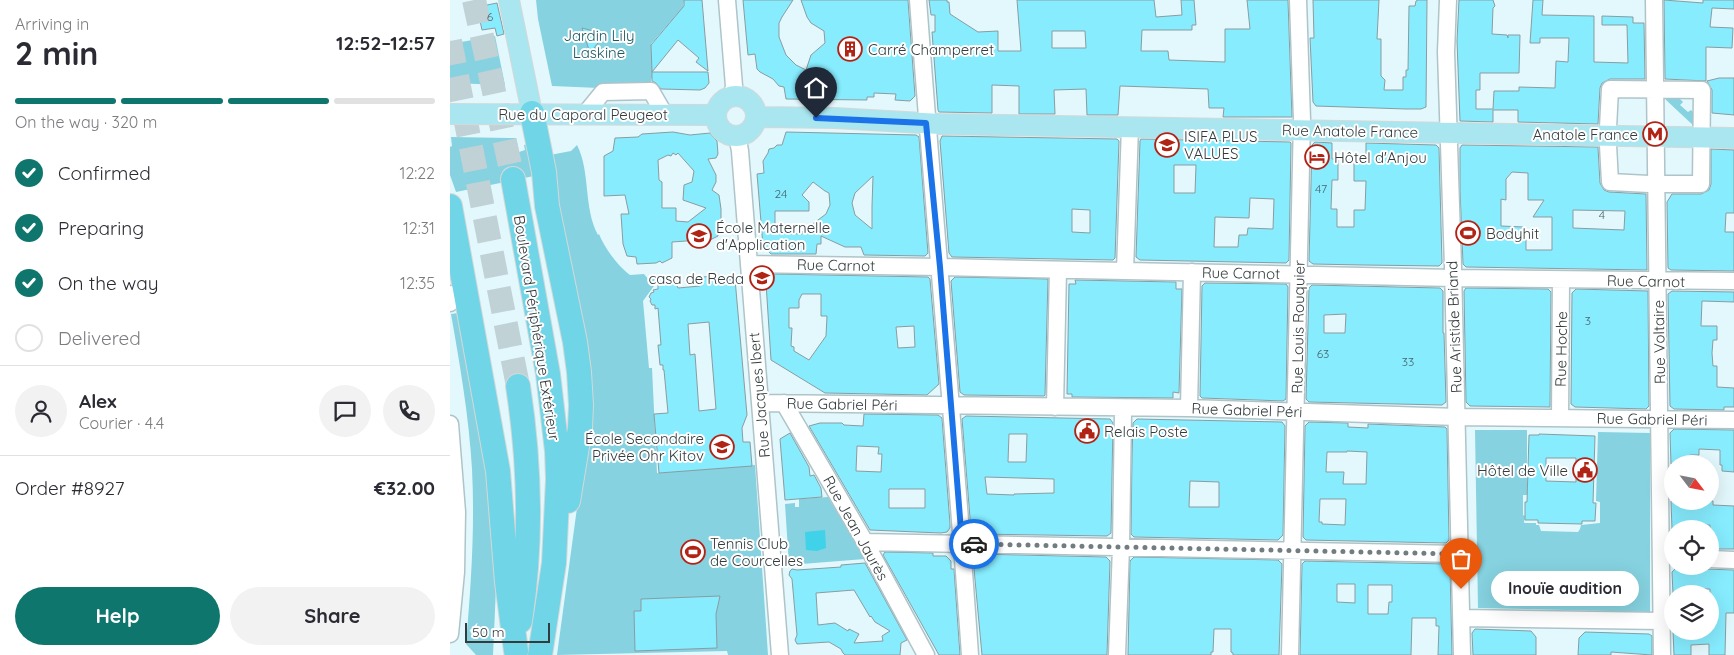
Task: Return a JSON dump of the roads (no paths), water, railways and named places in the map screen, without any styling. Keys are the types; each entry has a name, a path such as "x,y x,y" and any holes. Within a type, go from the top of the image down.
{"highway":[{"path":"532,113 544,172 547,206 577,350 580,383 579,439 571,490 554,563"},
{"name":"Boulevard Périphérique Extérieur","path":"512,180 548,374 558,479 554,563 540,655"},
{"path":"450,206 456,300 498,471 507,582 516,651 524,596 528,534 527,469 518,386"}],"main road":[{"path":"509,0 532,113"},
{"path":"737,95 748,99 755,108 757,117 755,124 750,131 742,135 734,136 727,134 717,122 718,106 729,97 737,95"},
{"name":"Rue du Caporal Peugeot","path":"450,114 716,115"},
{"name":"Rue Anatole France","path":"757,117 835,118 926,123 1734,138"}],"street":[{"path":"727,0 734,86 733,92 729,97"},
{"path":"918,0 926,123 940,267 970,655"},
{"name":"Rue Louis Rouquier","path":"1290,655 1302,130 1298,0"},
{"name":"Rue Aristide Briand","path":"1448,0 1446,52 1462,655"},
{"name":"Rue Voltaire","path":"1654,0 1662,655"},
{"path":"1608,128 1610,89 1702,90 1701,184 1610,182 1608,145"},
{"path":"1125,271 1130,127"},
{"name":"Rue Jacques Ibert","path":"734,136 738,140 740,150 780,655"},
{"path":"450,252 460,298 456,300"},
{"name":"Rue Carnot","path":"749,264 1562,280 1734,281"},
{"path":"1055,407 1058,270"},
{"path":"1189,408 1192,272"},
{"name":"Rue Hoche","path":"1560,418 1562,280"},
{"name":"Rue Gabriel Péri","path":"760,403 1189,408 1457,417 1734,420"},
{"name":"Rue Jean Jaurès","path":"784,403 865,542 926,655"},
{"path":"1118,655 1123,412"},
{"path":"450,424 457,512 456,572 450,634"},
{"path":"865,542 1460,554"},
{"path":"1719,559 1734,560"},
{"path":"1462,618 1661,621"}],"tunnel":[{"path":"474,0 513,179"},
{"path":"450,41 518,386"}],"place":[{"name":"Carré Champerret","path":"850,49"},
{"name":"Anatole France","path":"1655,134"},
{"name":"ISIFA PLUS VALUES","path":"1167,145"},
{"name":"Hôtel d'Anjou","path":"1317,157"},
{"name":"Bodyhit","path":"1468,233"},
{"name":"École Maternelle d'Application","path":"699,236"},
{"name":"casa de Reda","path":"762,278"},
{"name":"Relais Poste","path":"1087,431"},
{"name":"École Secondaire Privée Ohr Kitov","path":"722,447"},
{"name":"Hôtel de Ville","path":"1585,470"},
{"name":"Tennis Club de Courcelles","path":"693,552"},
{"name":"Inouïe audition","path":"1461,589"}],"park label":[{"name":"Jardin Lily Laskine","path":"599,44"}]}
